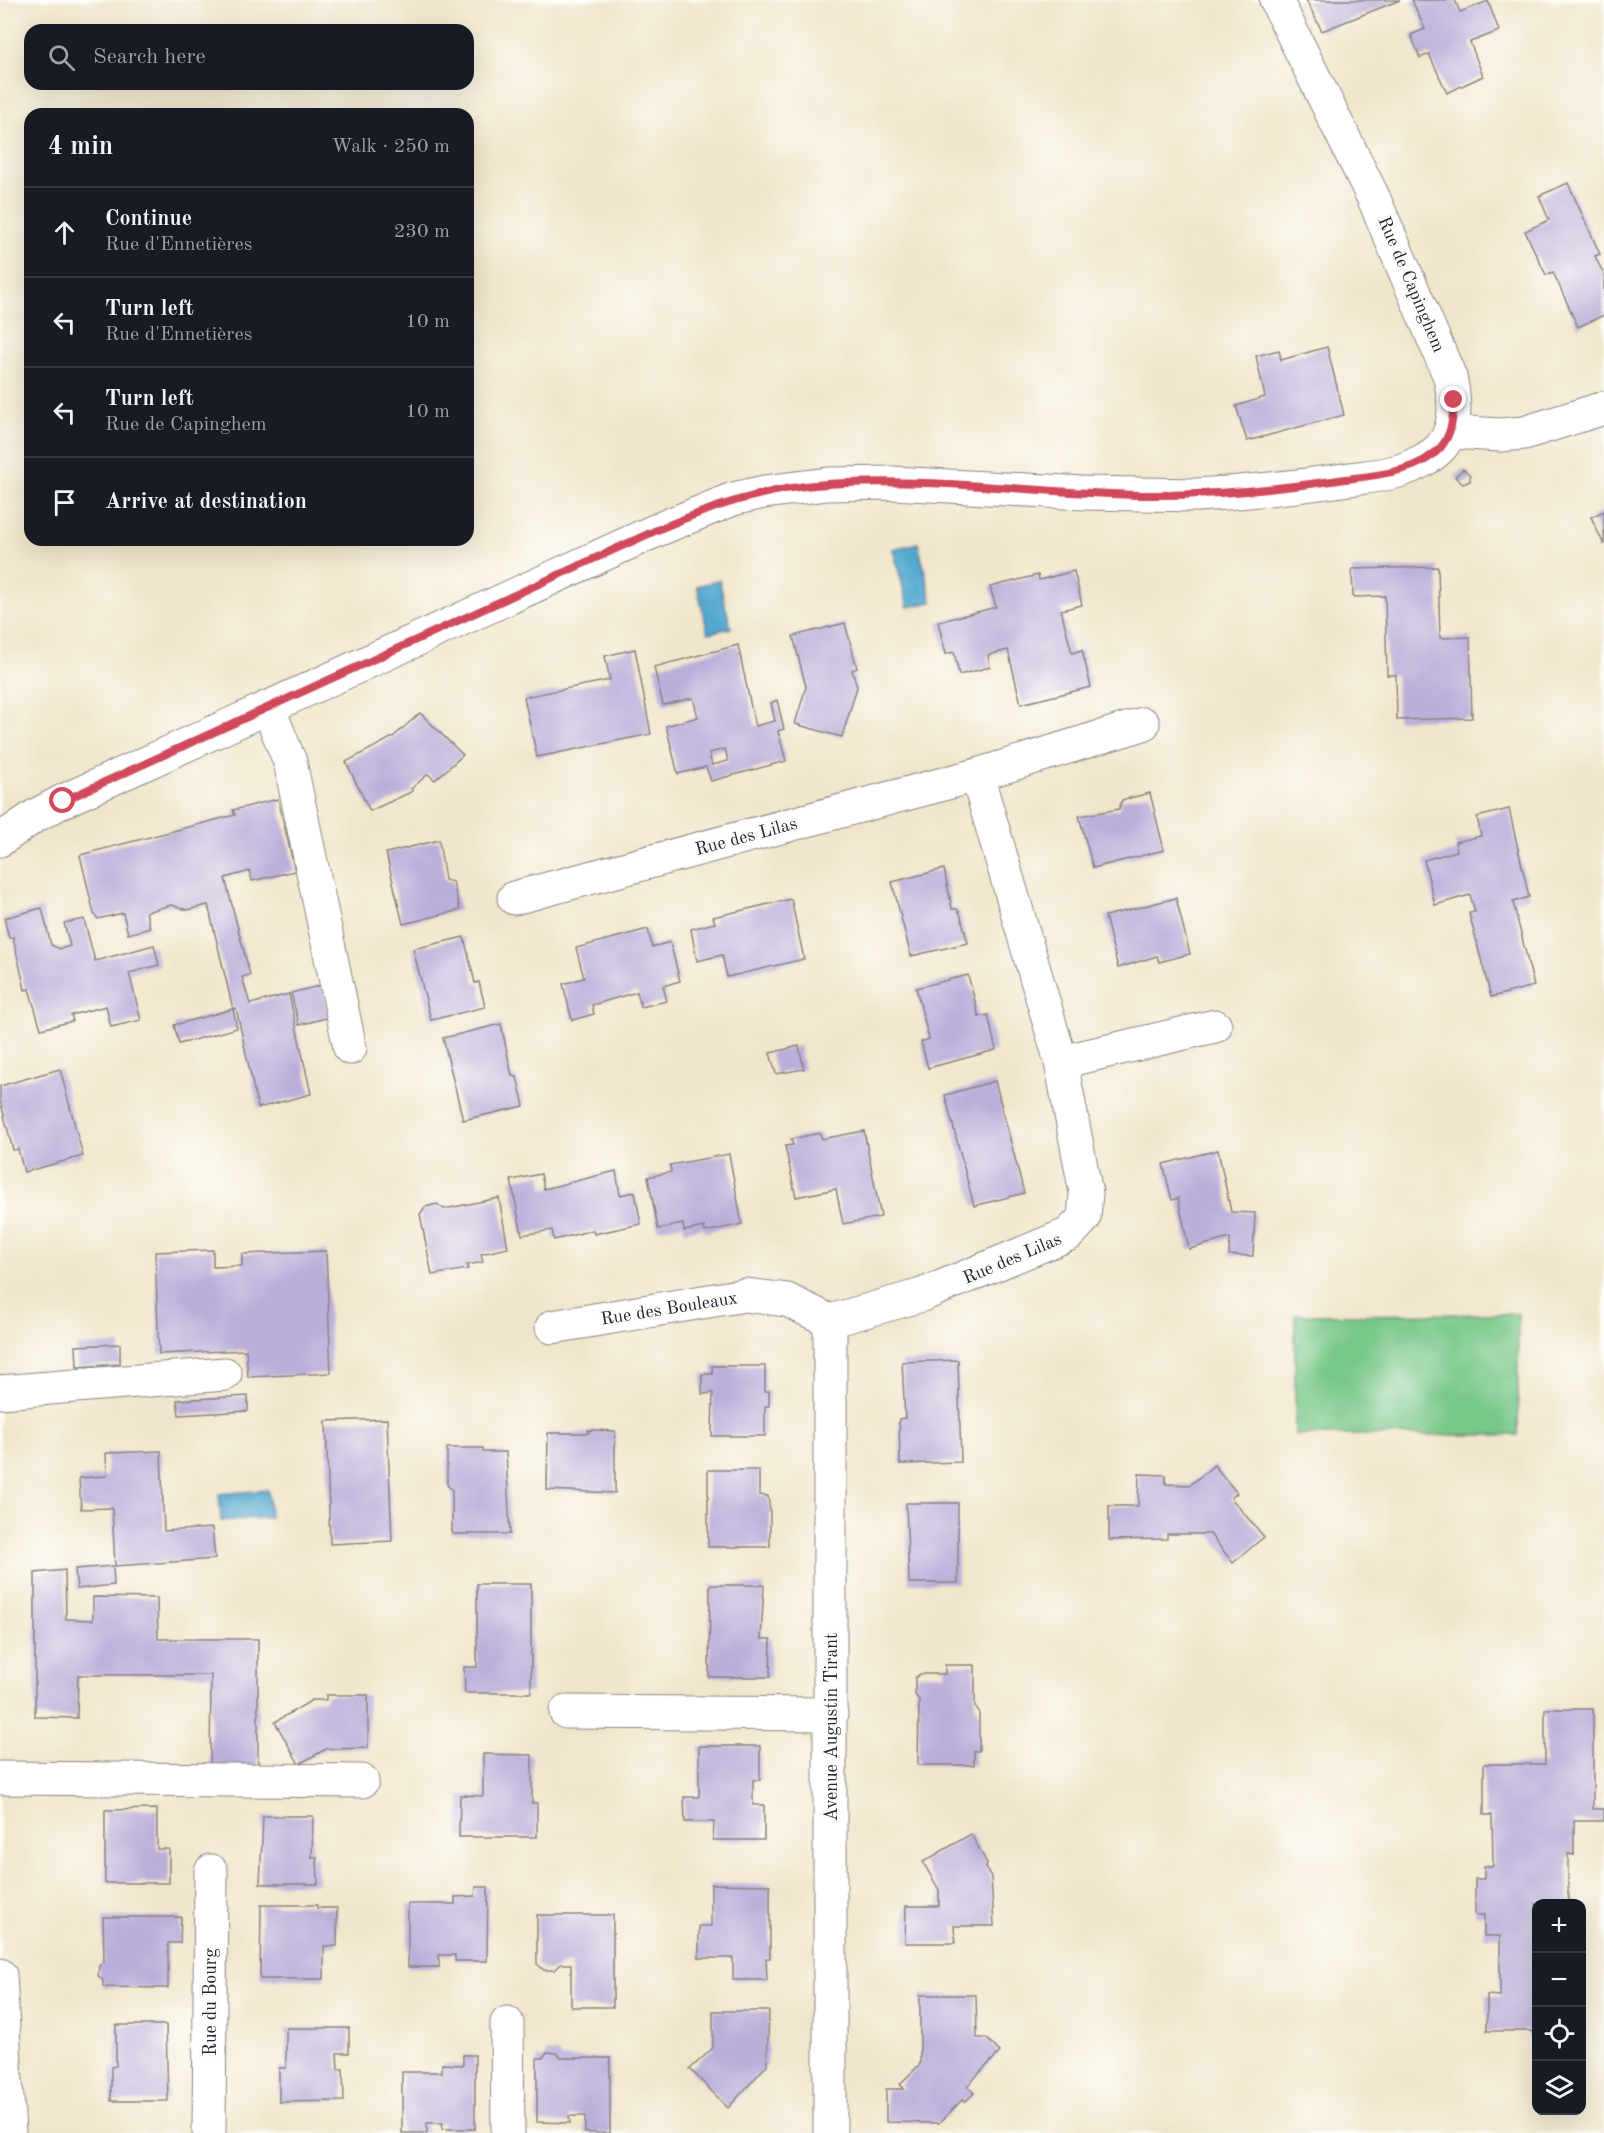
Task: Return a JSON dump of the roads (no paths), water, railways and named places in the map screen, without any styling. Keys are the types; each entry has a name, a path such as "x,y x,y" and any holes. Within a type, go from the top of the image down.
{"street":[{"name":"Rue de Capinghem","path":"1276,0 1374,199 1442,354 1454,400 1450,432"},
{"path":"0,840 35,816 63,801 657,530 733,500 764,492 828,484 892,483 1140,495 1245,492 1401,470 1440,448 1450,432 1500,435 1524,433 1604,408"},
{"path":"268,707 291,762 350,1048"},
{"name":"Rue des Lilas","path":"514,898 977,775 1143,724"},
{"name":"Rue des Lilas","path":"831,1321 922,1295 1069,1234 1084,1218 1086,1193 1061,1062 977,775"},
{"path":"1061,1062 1215,1026"},
{"name":"Rue des Bouleaux","path":"552,1327 744,1295 787,1300 831,1321"},
{"name":"Avenue Augustin Tirant","path":"830,2133 831,1321"},
{"path":"0,1392 225,1374"},
{"path":"566,1712 831,1714"},
{"path":"0,1778 362,1781"},
{"name":"Rue du Bourg","path":"209,2133 211,1871"},
{"path":"0,1975 6,2117"},
{"path":"507,2023 508,2133"}],"water":[{"path":"918,543 932,602 908,607 893,549"},
{"path":"719,580 731,628 708,633 697,586"},
{"path":"268,1490 270,1517 221,1521 219,1494"}]}
